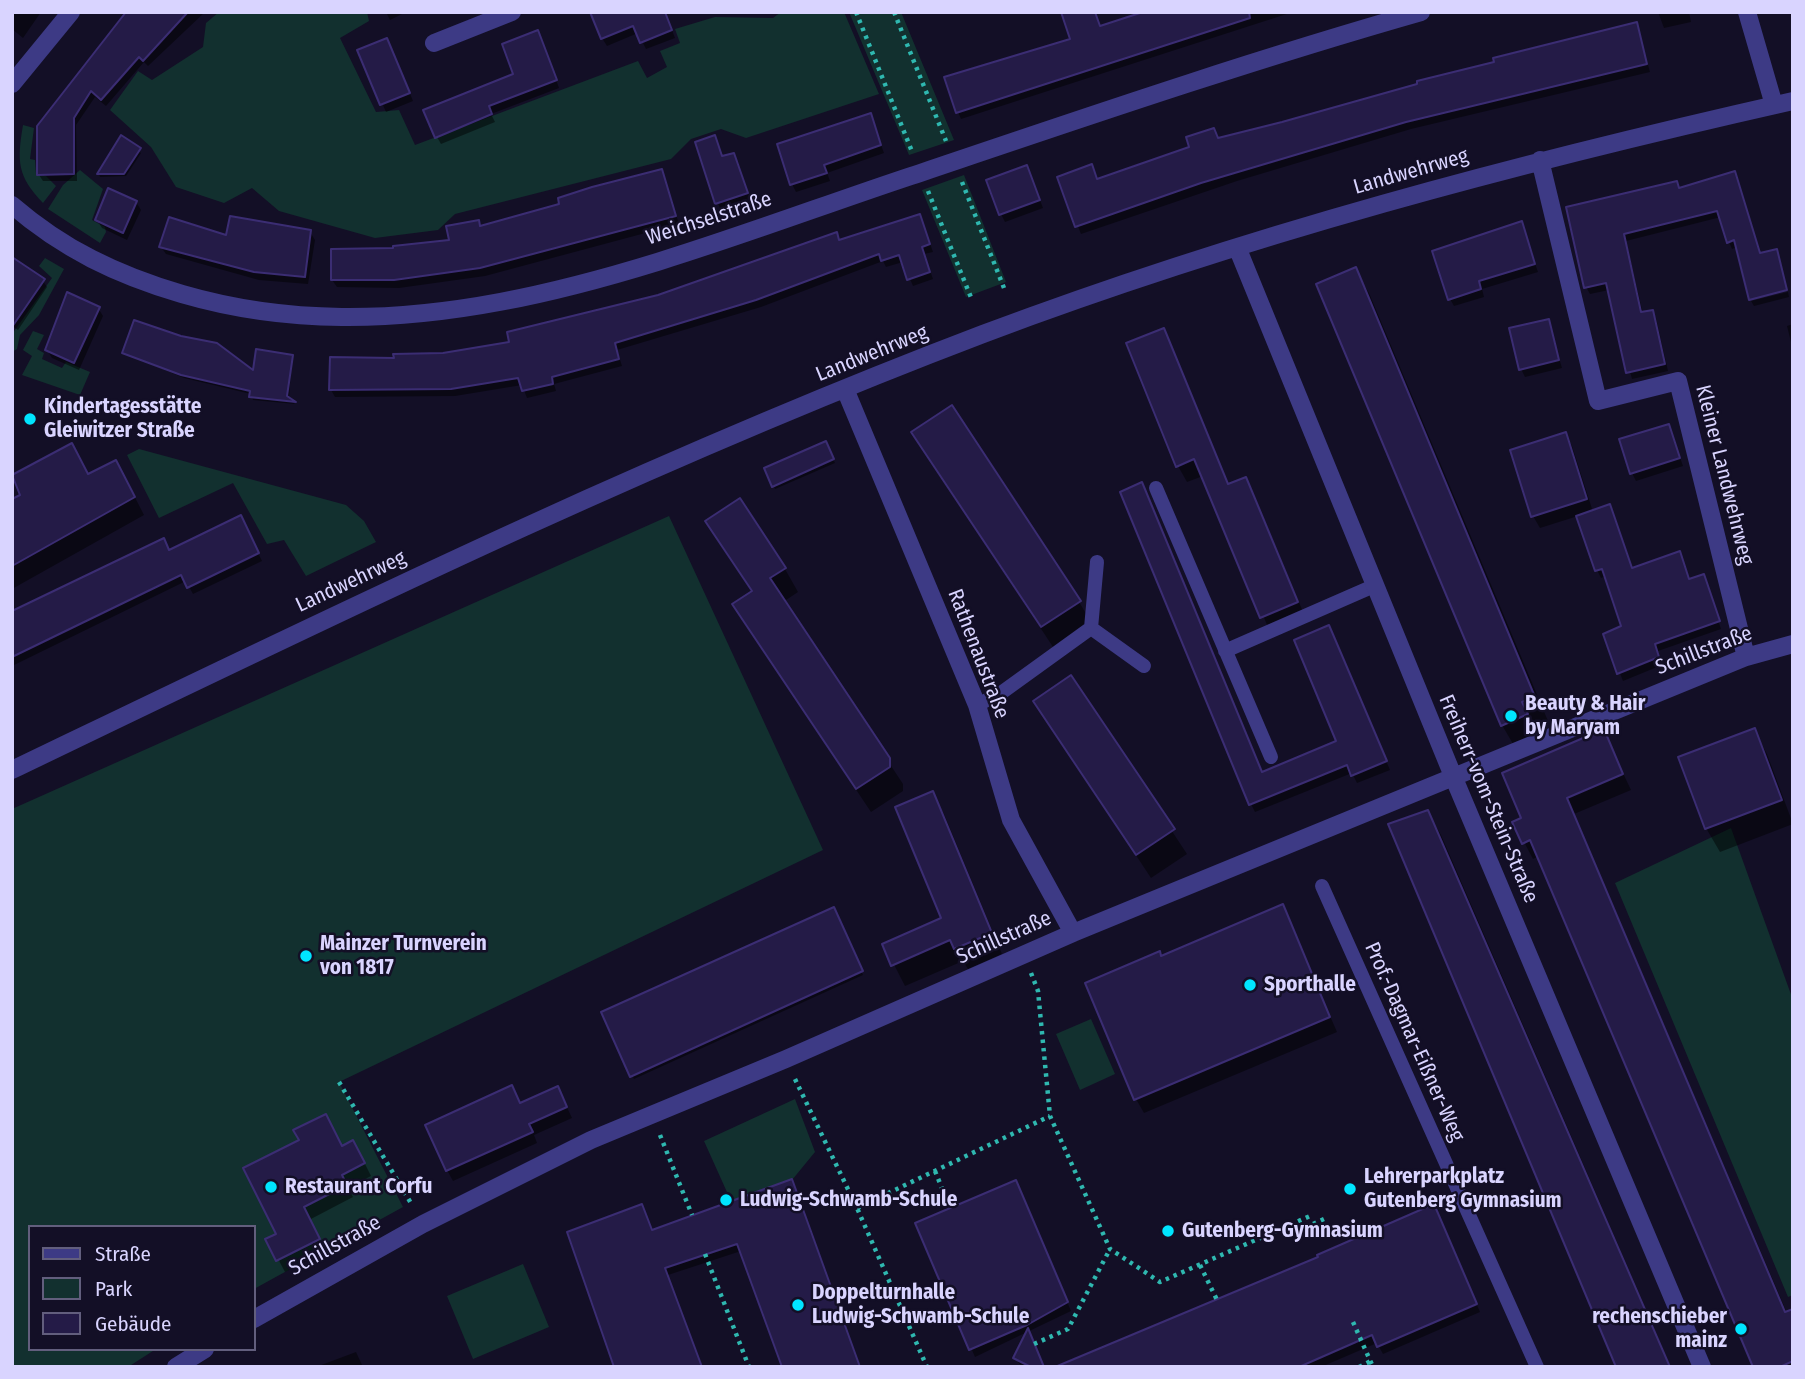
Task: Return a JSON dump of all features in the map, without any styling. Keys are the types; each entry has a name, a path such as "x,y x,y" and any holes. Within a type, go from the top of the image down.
{"street":[{"path":"12,84 71,12"},
{"path":"434,43 512,12"},
{"name":"Weichselstraße","path":"12,205 45,233 93,262 158,287 211,303 276,314 344,318 445,312 507,301 657,261 1137,98 1421,12"},
{"path":"1747,12 1774,106"},
{"name":"Landwehrweg","path":"12,770 396,585 686,455 982,334 1237,247 1540,160 1793,101"},
{"name":"Kleiner Landwehrweg","path":"1540,160 1598,401 1678,381 1746,657"},
{"name":"Freiherr-vom-Stein-Straße","path":"1237,247 1453,776 1702,1367"},
{"name":"Rathenaustraße","path":"845,389 977,705 1010,820 1073,933"},
{"name":"Schillstraße","path":"256,1318 423,1224 591,1140 786,1059 1073,933 1453,776 1746,657 1793,645"},
{"path":"176,1367 202,1351"}],"lane":[{"path":"1156,488 1270,757"},
{"path":"977,705 1001,693 1091,628 1097,562"},
{"path":"1225,651 1376,585"},
{"path":"1091,628 1144,666"},
{"name":"Prof.-Dagmar-Eißner-Weg","path":"1322,886 1537,1367"}],"path":[{"path":"856,12 915,160"},
{"path":"894,12 949,149"},
{"path":"957,170 1004,288"},
{"path":"924,181 972,300"},
{"path":"1023,955 1038,991 1050,1116 1110,1249 1160,1282 1310,1216"},
{"path":"786,1059 857,1208 927,1367"},
{"path":"339,1082 423,1224"},
{"path":"652,1115 692,1215"},
{"path":"857,1208 1050,1116"},
{"path":"935,1171 950,1208"},
{"path":"1313,1224 1324,1219"},
{"path":"1034,1344 1068,1329 1110,1249"},
{"path":"705,1254 749,1367"},
{"path":"1200,1265 1217,1300"},
{"path":"1353,1322 1372,1364 1359,1367"}],"green space":[{"path":"219,12 367,12 369,21 340,38 376,112 399,110 415,145 638,61 647,78 667,67 660,51 680,43 675,29 715,17 773,18 781,12 844,12 879,94 746,138 721,129 691,139 671,159 455,214 438,230 375,238 279,211 252,188 224,203 176,187 151,147 110,110 138,71 152,80 203,47 206,23"},
{"path":"849,12 901,12 954,140 909,155"},
{"path":"23,125 34,128 30,159 35,160 36,175 46,176 56,186 43,203 28,184 21,167"},
{"path":"80,170 103,189 92,220 105,227 106,232 100,243 48,209 63,185"},
{"path":"964,175 1006,282 966,297 922,190"},
{"path":"45,258 64,269 39,315 20,335 17,349 12,352 12,334 52,278 39,266"},
{"path":"33,331 44,335 37,349 44,353 42,359 62,368 66,362 90,372 80,395 22,375 32,356 23,350"},
{"path":"139,449 346,505 364,521 376,542 306,576 284,540 267,544 233,483 159,518 127,455"},
{"name":"Mainzer Turnverein von 1817","path":"669,516 823,850 339,1082 403,1207 256,1288 256,1225 28,1225 28,1351 153,1351 128,1367 12,1367 12,809"},
{"path":"1731,828 1793,1000 1793,1295 1788,1297 1615,883"},
{"path":"1091,1019 1115,1074 1080,1090 1056,1034"},
{"name":"Doppelturnhalle Ludwig-Schwamb-Schule","path":"795,1099 815,1152 792,1180 860,1367 782,1367 723,1205 731,1201 704,1141"},
{"path":"523,1264 549,1327 473,1359 447,1296"}],"building":[{"path":"126,12 188,12 143,61 139,57 101,100 91,91 74,118 74,174 37,175 37,126"},
{"path":"590,12 665,12 672,30 640,43 633,26 601,39"},
{"path":"1061,12 1095,12 1100,26 1143,12 1249,12 1250,18 956,113 944,77 1070,39"},
{"path":"1637,22 1647,64 1406,122 1201,183 1075,227 1057,177 1092,164 1097,179 1189,147 1186,137 1214,128 1218,138 1282,122 1417,84 1417,81 1494,62 1493,58"},
{"path":"538,30 557,80 489,106 492,114 435,138 423,110 513,74 502,44"},
{"path":"387,38 410,93 380,105 357,50"},
{"path":"871,113 881,145 824,165 827,173 790,185 777,144"},
{"path":"121,135 141,148 124,174 97,174"},
{"path":"715,135 722,156 734,153 748,193 715,204 695,142"},
{"path":"1027,165 1040,200 999,215 986,180"},
{"path":"662,169 676,216 480,268 394,280 331,280 331,249 393,248 449,240 446,226 479,220 480,226 559,204 558,198 592,187"},
{"path":"1735,171 1760,253 1777,249 1787,290 1749,300 1734,240 1727,243 1717,211 1624,234 1641,312 1653,310 1665,364 1626,373 1606,283 1584,288 1566,207 1677,181 1679,188"},
{"path":"108,188 137,201 123,233 95,220"},
{"path":"920,214 930,244 922,247 930,272 907,280 899,255 881,261 879,254 756,300 615,343 619,359 552,377 553,384 522,391 518,378 451,389 329,390 330,357 394,358 393,354 443,353 509,342 507,332 658,295 837,232 839,240"},
{"path":"230,216 311,230 305,277 254,272 159,247 169,217 226,235"},
{"path":"1522,221 1535,264 1479,281 1481,289 1448,300 1432,251"},
{"path":"12,257 45,279 12,327"},
{"path":"1356,267 1535,697 1522,702 1528,714 1501,726 1316,284"},
{"path":"67,292 100,307 74,363 45,350"},
{"path":"1549,319 1559,360 1519,370 1509,328"},
{"path":"134,320 181,336 217,343 253,370 256,349 293,355 287,396 296,402 249,397 250,391 181,375 122,353"},
{"path":"1164,328 1228,484 1246,477 1298,602 1260,618 1194,459 1176,467 1126,343"},
{"path":"952,405 1081,601 1041,627 911,432"},
{"path":"1669,424 1680,458 1630,474 1619,439"},
{"path":"1566,432 1587,499 1531,517 1510,450"},
{"path":"826,441 834,459 772,487 764,468"},
{"path":"72,443 88,474 116,460 135,497 12,566 12,499 20,495 12,475"},
{"path":"1142,482 1262,772 1336,741 1294,640 1329,625 1387,761 1351,776 1347,765 1249,805 1120,492"},
{"path":"740,498 786,568 770,578 890,758 890,767 856,789 732,604 752,591 705,521"},
{"path":"1610,504 1632,568 1680,551 1689,579 1704,574 1720,621 1655,644 1659,657 1617,674 1603,634 1621,626 1602,569 1595,571 1576,516"},
{"path":"241,515 259,553 187,588 181,575 12,657 12,611 164,538 169,550"},
{"path":"1071,675 1175,829 1136,855 1033,701"},
{"path":"1755,728 1782,800 1705,829 1678,757"},
{"path":"1604,729 1623,774 1567,798 1785,1312 1793,1309 1793,1361 1780,1367 1753,1367 1530,840 1522,844 1512,822 1521,818 1502,773"},
{"path":"933,791 992,933 954,949 950,940 891,966 882,944 941,918 895,807"},
{"path":"1428,810 1670,1367 1616,1367 1388,824"},
{"path":"1283,904 1330,1017 1134,1100 1085,983 1160,951 1161,956"},
{"path":"834,907 863,971 630,1077 601,1012"},
{"path":"512,1085 520,1103 558,1086 567,1107 529,1124 533,1132 446,1171 425,1125"},
{"name":"Restaurant Corfu","path":"326,1114 342,1146 353,1140 365,1163 342,1175 347,1185 304,1207 320,1239 276,1261 265,1239 276,1234 243,1168 299,1140 293,1130"},
{"name":"Ludwig-Schwamb-Schule","path":"792,1179 860,1367 782,1367 737,1244 665,1268 702,1367 614,1367 567,1232 642,1204 652,1230"},
{"path":"1016,1180 1068,1302 1027,1325 969,1350 915,1223"},
{"name":"Gutenberg-Gymnasium","path":"1434,1204 1477,1304 1377,1347 1372,1335 1299,1367 1055,1367 1318,1257 1317,1255"},
{"path":"1028,1328 1044,1367 1031,1367 1013,1358"}],"place":[{"name":"Kindertagesstätte Gleiwitzer Straße","path":"30,419"},
{"name":"Beauty & Hair by Maryam","path":"1511,716"},
{"name":"Mainzer Turnverein von 1817","path":"306,956"},
{"name":"Sporthalle","path":"1250,985"},
{"name":"Restaurant Corfu","path":"271,1187"},
{"name":"Lehrerparkplatz Gutenberg Gymnasium","path":"1350,1189"},
{"name":"Ludwig-Schwamb-Schule","path":"726,1200"},
{"name":"Gutenberg-Gymnasium","path":"1168,1231"},
{"name":"Doppelturnhalle Ludwig-Schwamb-Schule","path":"798,1305"},
{"name":"rechenschieber mainz","path":"1741,1329"}]}
